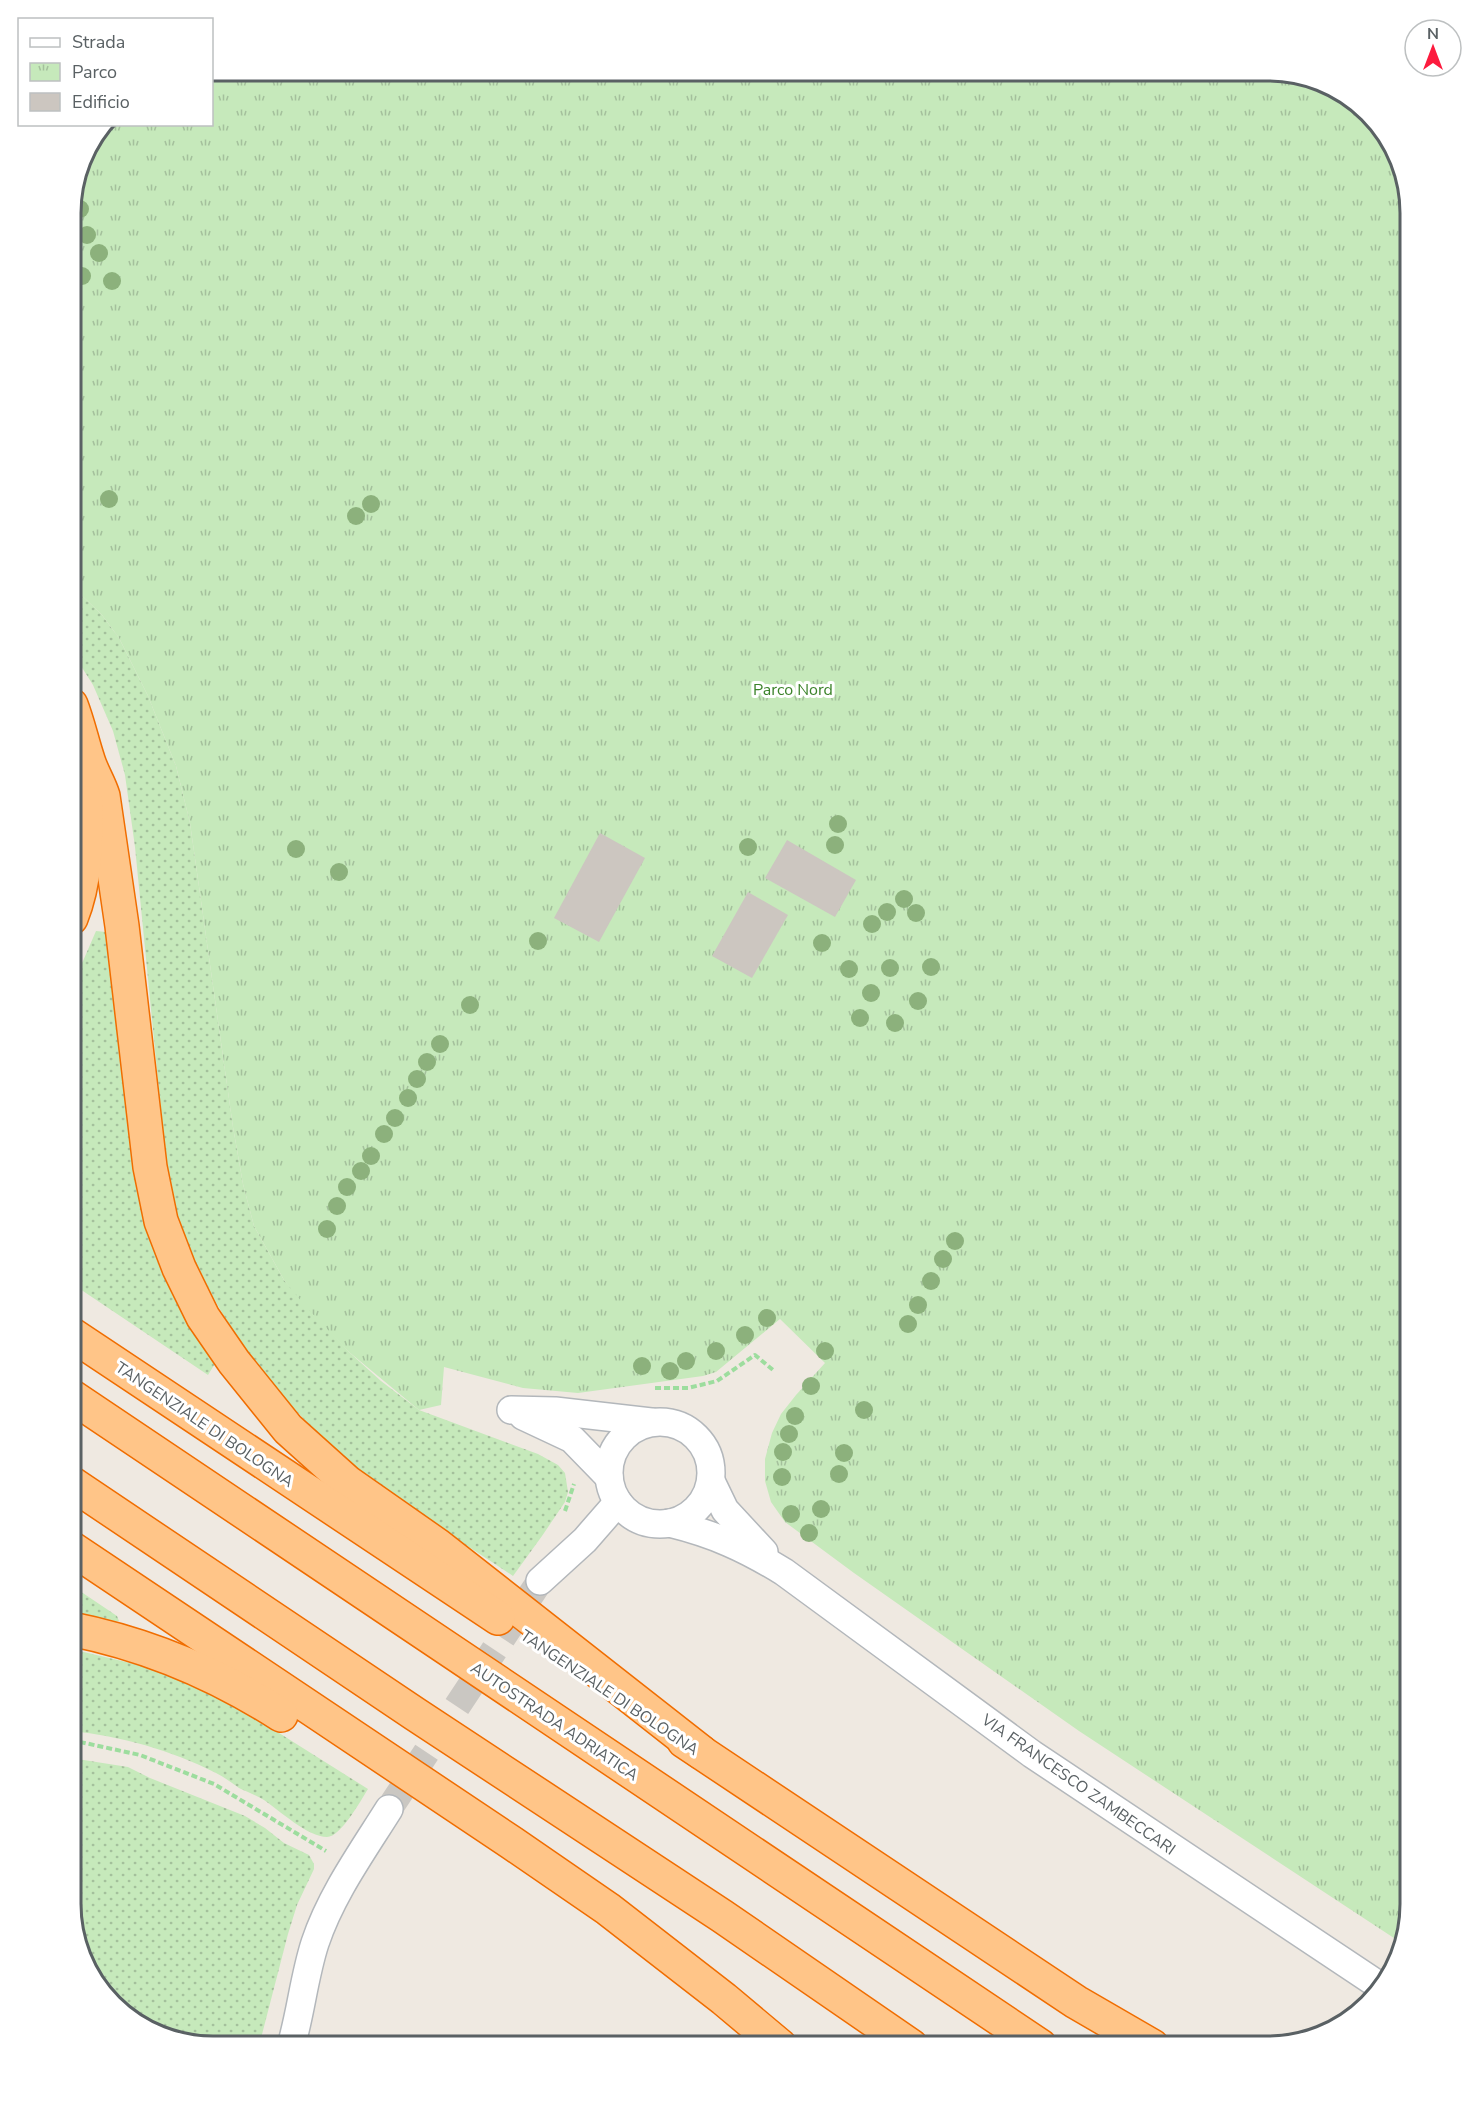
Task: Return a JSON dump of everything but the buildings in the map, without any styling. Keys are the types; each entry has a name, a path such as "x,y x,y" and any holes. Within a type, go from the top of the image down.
{"highway":[{"path":"81,732 88,762 84,866 81,884"},
{"path":"88,762 98,779 103,796 122,926 150,1167 161,1221 179,1268 203,1317 234,1362 288,1429 347,1482 437,1545 701,1752"},
{"name":"TANGENZIALE DI BOLOGNA","path":"81,1341 1076,2002 1135,2036"},
{"name":"AUTOSTRADA ADRIATICA","path":"81,1403 1025,2036"},
{"path":"81,1490 722,1916 896,2036"},
{"path":"81,1555 512,1843 661,1949 768,2036"},
{"path":"81,1632 154,1651 218,1678 250,1695 414,1801 512,1843"}],"street":[{"path":"609,1477 572,1438 511,1410 555,1411 677,1424 696,1436 708,1452 711,1462 710,1488 702,1503 693,1513 679,1521 664,1525 649,1523 630,1515 618,1502 609,1477 612,1454 622,1437 638,1426 651,1422"},
{"path":"711,1481 725,1510 784,1572"},
{"path":"540,1581 585,1540 618,1502"},
{"path":"669,1523 704,1532 750,1550 784,1572"},
{"name":"VIA FRANCESCO ZAMBECCARI","path":"784,1572 1032,1754 1374,1982"},
{"path":"293,2036 319,1932 337,1895 389,1809"}],"path":[{"path":"561,1518 567,1509 574,1483"},
{"path":"81,1742 140,1755 214,1784 284,1824 330,1854"}],"green space":[{"name":"Parco Nord","path":"213,81 1277,81 1310,88 1326,95 1341,103 1367,126 1390,162 1396,179 1400,213 1400,1904 1396,1939 1079,1731 785,1522 771,1502 765,1481 765,1459 772,1433 781,1414 825,1363 780,1319 716,1372 703,1376 578,1393 523,1388 444,1367 441,1405 419,1410 349,1352 284,1280 254,1226 243,1184 233,1127 190,823 176,766 148,696 119,638 102,615 81,595 81,204 85,179 103,140 114,126 213,126"},
{"path":"81,595 102,615 119,638 148,696 176,766 190,823 233,1127 243,1184 254,1226 284,1280 349,1352 381,1381 419,1410 538,1454 558,1465 565,1473 568,1492 565,1502 513,1576 385,1490 316,1431 262,1371 218,1306 200,1271 184,1234 169,1179 135,847 125,775 113,731 93,685 81,666"},
{"path":"96,931 106,932 137,1191 158,1259 174,1296 216,1362 208,1375 81,1290 81,964"},
{"path":"81,1592 117,1616 119,1621 111,1622 81,1616"},
{"path":"81,1651 143,1666 196,1685 241,1709 368,1789 338,1831 327,1837 319,1836 286,1817 264,1800 199,1765 145,1745 81,1732"},
{"path":"81,1760 128,1767 245,1816 284,1843 309,1855 314,1869 297,1905 262,2036 204,2036 187,2033 155,2022 126,2003 108,1984 99,1970 85,1938 81,1904"}],"tunnel":[{"path":"389,1809 540,1581"}]}
